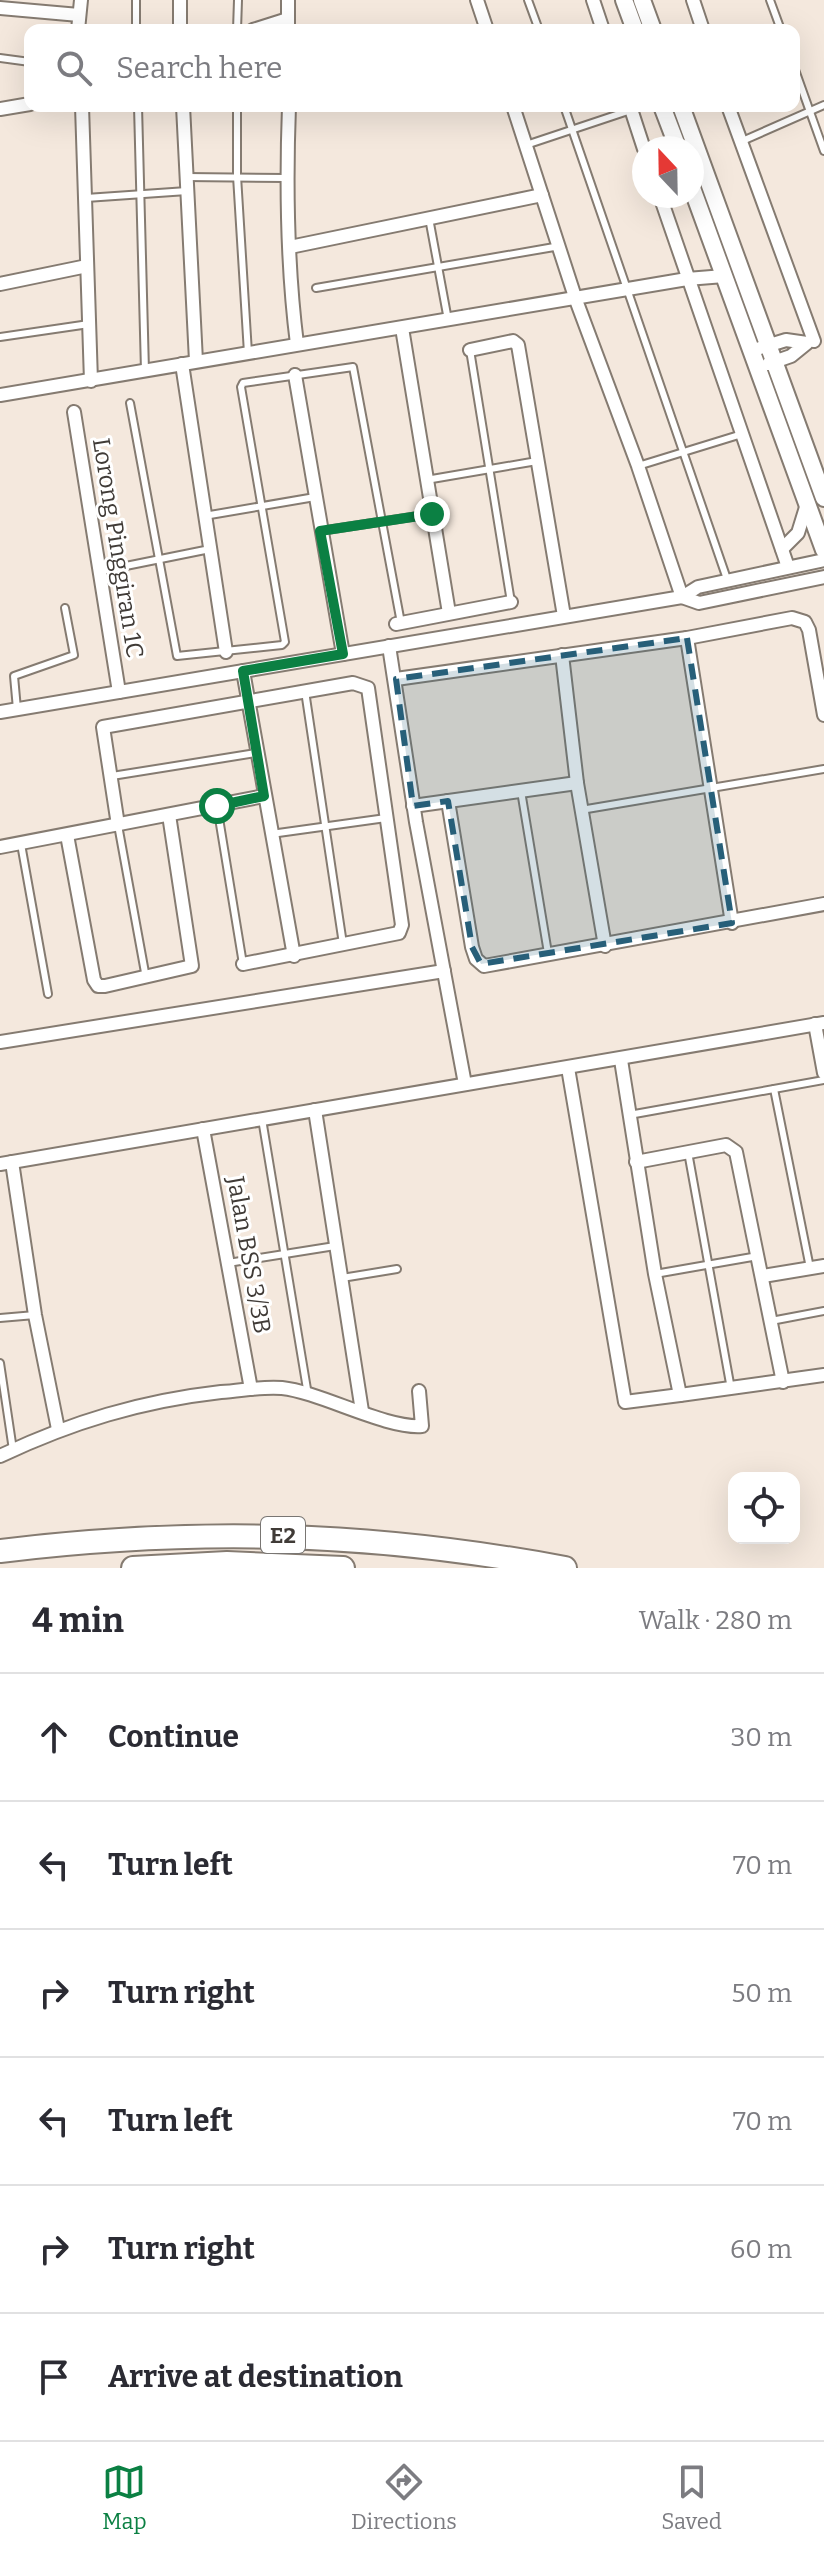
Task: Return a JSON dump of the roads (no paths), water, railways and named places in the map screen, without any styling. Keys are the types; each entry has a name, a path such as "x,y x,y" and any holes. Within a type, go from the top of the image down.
{"highway":[{"name":"E2","path":"0,1551 103,1538 301,1535 467,1551 565,1568"},
{"name":"E2","path":"133,1568 227,1563 343,1568"}],"street":[{"path":"78,24 81,0"},
{"path":"180,0 180,24"},
{"path":"288,0 288,24"},
{"path":"477,0 485,24"},
{"path":"593,0 601,24"},
{"path":"624,0 633,24"},
{"path":"642,0 651,24"},
{"path":"693,0 701,24"},
{"path":"0,8 79,15"},
{"path":"0,109 24,105"},
{"path":"82,112 91,381"},
{"path":"183,112 196,361"},
{"path":"289,112 287,178 297,344"},
{"path":"515,112 576,300 638,466 682,597"},
{"path":"631,112 640,136"},
{"path":"664,112 673,136"},
{"path":"683,112 824,498"},
{"path":"730,112 815,340"},
{"path":"290,247 542,195"},
{"path":"664,208 788,567"},
{"path":"699,208 824,550"},
{"path":"0,284 87,266"},
{"path":"0,395 687,279 724,276"},
{"path":"402,328 449,613"},
{"path":"751,351 786,340 815,340"},
{"path":"757,368 791,356 815,340"},
{"path":"470,350 516,343 564,616"},
{"path":"182,364 226,652"},
{"path":"295,375 343,654"},
{"name":"Lorong Pinggiran 1C","path":"74,412 119,692"},
{"path":"782,549 798,533 807,504"},
{"path":"0,712 682,597 698,587 824,560"},
{"path":"682,597 699,603 824,577"},
{"path":"398,624 511,602"},
{"path":"396,679 687,638 792,618 805,622 824,715"},
{"path":"687,638 732,923"},
{"path":"389,646 413,806 465,1084"},
{"path":"562,655 577,783 605,946"},
{"path":"243,671 294,956"},
{"path":"118,825 108,776 103,727 353,683 368,688 402,925 399,933 390,938 243,964"},
{"path":"413,806 577,783"},
{"path":"0,847 264,796"},
{"path":"448,801 476,959 484,966 824,904"},
{"path":"67,835 98,986 146,978 192,966 169,815"},
{"path":"0,1042 444,971"},
{"path":"58,1429 6,1163 621,1060 820,1023 824,1073"},
{"path":"621,1060 655,1274 680,1395"},
{"path":"568,1068 625,1402 732,1390 824,1375"},
{"path":"315,1110 362,1411"},
{"name":"Jalan BSS 3/3B","path":"203,1129 251,1389"},
{"path":"636,1162 726,1145 736,1152 783,1382"},
{"path":"763,1276 824,1266"},
{"path":"0,1456 58,1429 128,1407 251,1389 283,1388 422,1426 419,1391"}],"lane":[{"path":"136,0 136,24"},
{"path":"237,24 238,0"},
{"path":"528,0 537,24"},
{"path":"770,0 779,24"},
{"path":"0,58 24,61"},
{"path":"800,84 824,151"},
{"path":"740,142 824,105"},
{"path":"138,112 145,371"},
{"path":"237,112 237,176 248,353"},
{"path":"566,112 727,581"},
{"path":"526,145 620,112"},
{"path":"186,177 287,178"},
{"path":"86,198 187,191"},
{"path":"429,218 448,320"},
{"path":"316,288 560,246"},
{"path":"0,337 89,324"},
{"path":"470,350 511,602"},
{"path":"130,403 156,560 177,656 226,652 285,642 259,506 241,387 243,383 353,367 384,522 398,624"},
{"path":"638,466 743,433"},
{"path":"426,480 538,460"},
{"path":"204,516 315,497"},
{"path":"320,531 432,514"},
{"path":"101,571 210,549"},
{"path":"17,709 14,676 74,655 65,608"},
{"path":"305,691 343,946"},
{"path":"108,776 256,753"},
{"path":"581,810 824,769"},
{"path":"521,791 549,955"},
{"path":"217,806 243,964"},
{"path":"271,834 386,818"},
{"path":"118,825 146,978"},
{"path":"21,844 48,994"},
{"path":"629,1115 824,1080"},
{"path":"774,1089 810,1268"},
{"path":"262,1119 308,1396"},
{"path":"688,1152 732,1390"},
{"path":"228,1263 337,1246"},
{"path":"655,1274 758,1256"},
{"path":"342,1278 397,1269"},
{"path":"771,1321 824,1311"},
{"path":"0,1318 35,1315"},
{"path":"0,1363 13,1450"}]}
